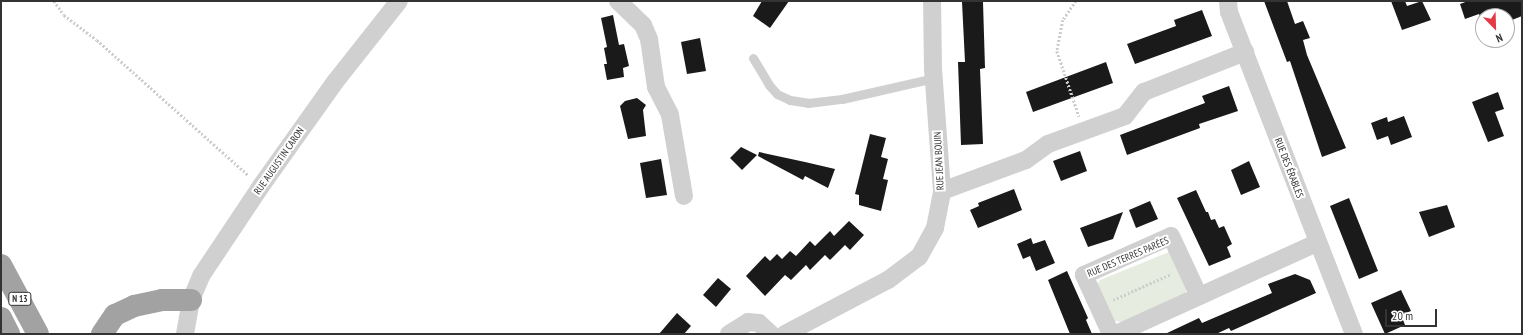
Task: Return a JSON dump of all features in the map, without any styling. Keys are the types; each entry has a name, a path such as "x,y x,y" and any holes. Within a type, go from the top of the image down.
{"highway":[{"name":"N 13","path":"1,265 38,334"},
{"path":"102,334 115,315 134,306 148,302 191,300"},
{"name":"N 13","path":"1,318 9,334"}],"street":[{"name":"RUE AUGUSTIN CARON","path":"185,334 191,300 201,276 261,186 335,82 399,1"},
{"path":"618,1 643,25 649,39 656,87 670,115 684,196"},
{"name":"RUE JEAN BOUIN","path":"785,334 888,280 919,257 935,228 942,191 934,78 932,1"},
{"name":"RUE DES ÉRABLES","path":"1228,1 1229,12 1317,243 1354,334"},
{"path":"942,191 1026,160 1048,144 1125,116 1144,92 1245,52"},
{"name":"RUE DES TERRES PARÉES","path":"1111,334 1084,275 1171,236 1199,296"},
{"path":"1116,334 1317,243"},
{"path":"729,334 748,322 759,323 771,334"}],"lane":[{"path":"753,58 769,85 778,94 790,100 808,103 842,99 934,78"}],"path":[{"path":"54,1 64,15 97,40 261,186"},
{"path":"1076,1 1063,20 1057,51 1078,109 1080,132"},
{"path":"1098,306 1186,268"}],"shaded area":[{"path":"1169,252 1188,287 1185,294 1122,322 1113,321 1097,285 1100,280"}],"building":[{"path":"762,1 789,1 770,28 753,16"},
{"path":"1264,1 1287,1 1295,24 1303,21 1310,38 1303,40 1307,55 1346,148 1322,157 1290,61 1287,62"},
{"path":"1391,1 1405,1 1407,6 1422,1 1431,20 1402,30"},
{"path":"1468,1 1522,1 1522,16 1515,19 1515,8 1475,8 1475,15 1465,19 1460,4"},
{"path":"962,2 983,2 985,68 980,69 983,144 961,145 958,62 965,62"},
{"path":"1202,10 1212,36 1135,64 1127,44 1176,26 1174,20"},
{"path":"613,15 619,45 624,44 629,66 623,68 624,77 607,80 604,64 607,64 604,48 607,47 601,18"},
{"path":"700,38 706,71 687,74 681,42"},
{"path":"1106,62 1113,83 1033,112 1026,92"},
{"path":"1229,86 1238,111 1199,124 1200,128 1127,155 1120,135 1205,103 1202,96"},
{"path":"1498,92 1504,109 1495,112 1504,136 1488,142 1472,102"},
{"path":"637,98 646,105 643,110 646,136 628,139 620,106 625,101"},
{"path":"1404,116 1412,137 1391,145 1388,136 1377,140 1371,123 1387,117 1388,122"},
{"path":"870,134 886,138 881,157 888,159 883,179 888,180 881,211 859,205 859,195 855,194"},
{"path":"741,147 757,155 742,170 730,158"},
{"path":"1080,151 1087,171 1061,181 1053,161"},
{"path":"759,152 835,169 828,188 805,176 803,180 758,156"},
{"path":"661,159 667,195 646,198 640,163"},
{"path":"1249,161 1260,187 1241,195 1231,170"},
{"path":"1014,189 1022,210 978,228 970,210 979,206 978,203"},
{"path":"1196,190 1211,220 1215,219 1219,228 1224,226 1232,244 1227,247 1231,257 1209,266 1177,198"},
{"path":"1349,198 1378,271 1359,279 1330,206"},
{"path":"1150,201 1158,219 1136,228 1129,210"},
{"path":"1447,205 1455,227 1429,237 1419,212"},
{"path":"1123,212 1113,239 1088,247 1080,228"},
{"path":"849,221 864,235 850,250 845,245 830,260 825,255 810,270 806,265 791,280 785,275 765,296 746,276 765,256 770,261 777,254 782,259 790,251 796,256 810,241 815,246 830,231 834,236"},
{"path":"1031,238 1033,244 1045,240 1055,263 1036,271 1030,256 1023,259 1017,244"},
{"path":"1067,271 1088,318 1086,320 1092,334 1070,334 1048,280"},
{"path":"1295,274 1310,280 1316,293 1231,331 1229,328 1216,334 1165,334 1199,318 1202,323 1272,293 1268,284"},
{"path":"718,278 731,289 716,307 703,295"},
{"path":"1401,290 1411,311 1401,315 1405,325 1385,334 1371,303"},
{"path":"677,313 691,326 684,334 659,334"}]}
